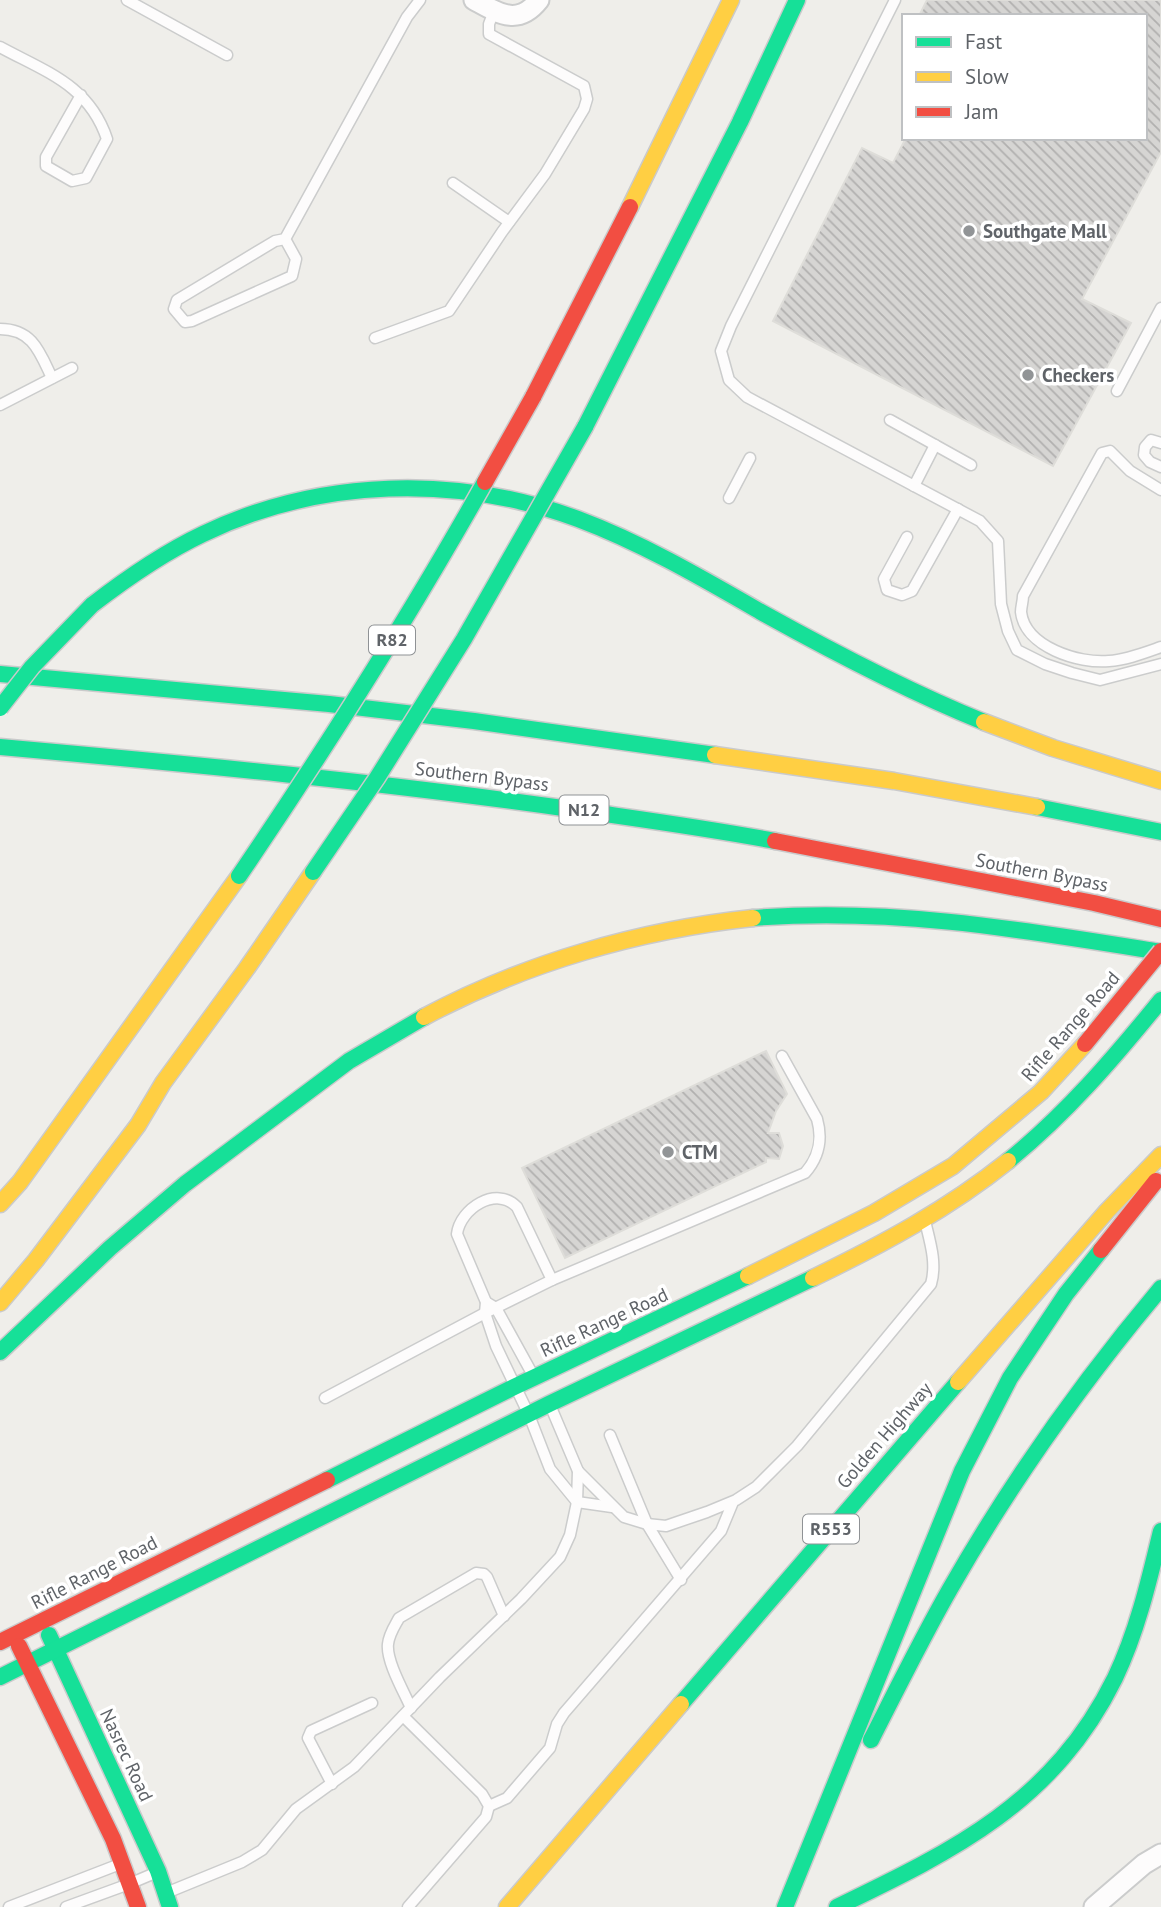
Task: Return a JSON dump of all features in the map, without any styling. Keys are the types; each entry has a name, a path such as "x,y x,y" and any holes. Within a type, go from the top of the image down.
{"main road":[{"name":"R82","path":"0,1204 20,1182 239,876 289,803 422,592 533,397 665,138 731,0"},
{"path":"0,1303 36,1260 138,1125 163,1083 247,968 377,778 464,639 585,427 740,122 797,0"},
{"path":"0,708 44,652 92,605 139,570 206,533 261,511 311,498 401,488 455,490 504,497 578,519 690,572 861,666 968,716 1072,755 1161,781"},
{"path":"0,674 329,705 514,727 894,781 1161,832"},
{"name":"Southern Bypass","path":"0,747 195,764 467,794 647,820 772,841 1094,903 1161,919"},
{"path":"0,1352 147,1215 270,1119 365,1051 461,998 516,974 594,949 668,931 724,921 791,915 851,914 972,923 1161,952"},
{"name":"Rifle Range Road","path":"0,1679 27,1663 529,1415 542,1391 736,1282 915,1190 953,1166 1041,1092 1085,1044 1161,952"},
{"name":"Rifle Range Road","path":"7,1639 514,1387 542,1391 877,1247 925,1219 997,1169 1055,1120 1102,1071 1161,1000"},
{"name":"Golden Highway","path":"507,1907 1107,1210 1161,1155"},
{"path":"785,1907 968,1459 1010,1378 1066,1294 1161,1176"},
{"path":"796,1883 950,1589 970,1556 1062,1415 1161,1288"},
{"path":"837,1907 954,1847 997,1819 1040,1782 1065,1755 1096,1713 1115,1678 1140,1613 1161,1531"},
{"name":"Nasrec Road","path":"43,1621 78,1700 136,1858 129,1884 138,1907"},
{"path":"78,1700 79,1658 86,1643 102,1628"},
{"name":"Nasrec Road","path":"7,1639 27,1663 113,1839 136,1858 158,1871 168,1900"},
{"path":"0,1679 28,1691 58,1725"}],"street":[{"path":"474,0 503,15 522,14 539,0"},
{"path":"1094,1907 1144,1864 1161,1854"}],"lane":[{"path":"127,0 227,55"},
{"path":"285,239 296,259 292,276 192,321 184,321 174,309 177,300 275,241 285,239 407,17 420,0"},
{"path":"895,0 731,326 721,351 729,380 747,397 980,521 998,541 1001,604 1008,631 1017,650 1045,664 1101,680 1161,664"},
{"path":"375,338 449,311 545,174 587,99 584,86 489,34 494,10"},
{"path":"0,47 66,83 81,95 101,121 107,139 86,178 72,181 46,166 46,157 81,95"},
{"path":"453,183 509,222"},
{"path":"1117,391 1161,308"},
{"path":"0,329 12,330 35,343 52,378"},
{"path":"0,405 72,368"},
{"path":"890,420 971,465"},
{"path":"1161,443 1152,440 1144,455 1150,462 1161,467"},
{"path":"914,486 935,445"},
{"path":"1161,490 1130,471 1110,451 1102,453 1023,596 1021,613 1028,631 1041,644 1083,660 1109,662 1161,647"},
{"path":"729,498 750,458"},
{"path":"907,537 884,579 887,590 902,595 912,591 958,509"},
{"path":"325,1398 486,1308 496,1308 552,1280 805,1173 818,1155 820,1129 782,1056"},
{"path":"552,1280 513,1203 493,1198 479,1202 467,1212 457,1234 486,1308 496,1346 529,1415 550,1469 577,1502 613,1507"},
{"path":"496,1308 542,1391 578,1471 624,1517 647,1524 666,1525 733,1502 756,1488 797,1446 931,1284 933,1261 925,1219"},
{"path":"610,1435 647,1524 681,1580"},
{"path":"168,1900 262,1850 296,1809 354,1767 402,1716 505,1616 560,1557 570,1535 577,1502 578,1471"},
{"path":"489,1806 507,1798 550,1748 557,1724 564,1713 722,1531 733,1502"},
{"path":"411,1708 387,1654 391,1631 399,1618 476,1573 486,1577 505,1616"},
{"path":"332,1784 308,1738 311,1731 372,1703"},
{"path":"402,1716 482,1794 489,1806 486,1818 408,1907"},
{"path":"9,1907 136,1858"},
{"path":"66,1907 158,1871"}],"building":[{"name":"Southgate Mall","path":"927,0 1161,0 1161,152 1082,299 1131,323 1053,466 773,321 862,148 893,163 905,140 1147,140 1147,14 920,14"},
{"name":"CTM","path":"766,1051 787,1094 776,1111 768,1133 779,1133 783,1146 779,1159 766,1158 766,1162 565,1258 522,1168"}],"traffic: fast":[{"path":"585,427 740,122 797,0"},
{"path":"313,872 377,778 464,639 585,427"},
{"path":"239,876 366,682 485,482"},
{"path":"92,605 174,549 247,515 341,493 437,489 485,494 532,504 578,519 625,539 871,670 984,722"},
{"path":"0,708 32,667 92,605"},
{"path":"0,674 329,704 474,721 715,755"},
{"path":"0,747 428,790 647,820 775,841"},
{"path":"1037,807 1161,832"},
{"path":"753,918 805,915 907,918 1008,929 1161,952"},
{"path":"1008,1161 1089,1085 1161,1000"},
{"path":"0,1352 110,1248 185,1184 349,1061 424,1017"},
{"path":"785,1907 962,1471 1010,1378 1066,1294 1101,1250"},
{"path":"327,1480 514,1387 748,1276"},
{"path":"0,1677 549,1404 813,1278"},
{"path":"871,1740 940,1607 998,1510 1076,1396 1161,1288"},
{"path":"681,1704 958,1382"},
{"path":"837,1907 922,1865 961,1842 997,1818 1031,1790 1062,1758 1090,1721 1123,1661 1142,1606 1161,1531"},
{"path":"49,1635 158,1871 170,1907"}],"traffic: slow":[{"path":"630,207 731,0"},
{"path":"984,722 1053,748 1161,781"},
{"path":"715,755 894,781 1037,807"},
{"path":"0,1303 36,1260 138,1125 163,1083 313,872"},
{"path":"0,1204 20,1182 239,876"},
{"path":"424,1017 502,980 584,952 668,931 753,918"},
{"path":"748,1276 874,1213 953,1166 1041,1092 1085,1044"},
{"path":"958,1382 1107,1211 1161,1155"},
{"path":"813,1278 914,1225 962,1195 1008,1161"},
{"path":"507,1907 681,1704"}],"traffic: jam":[{"path":"533,397 630,207"},
{"path":"485,482 533,397"},
{"path":"775,841 1094,903 1161,919"},
{"path":"1085,1044 1161,951"},
{"path":"1101,1250 1156,1181"},
{"path":"0,1642 327,1480"},
{"path":"19,1646 113,1839 138,1907"}],"place":[{"name":"Southgate Mall","path":"969,231"},
{"name":"Checkers","path":"1028,375"},
{"name":"CTM","path":"668,1152"}]}
